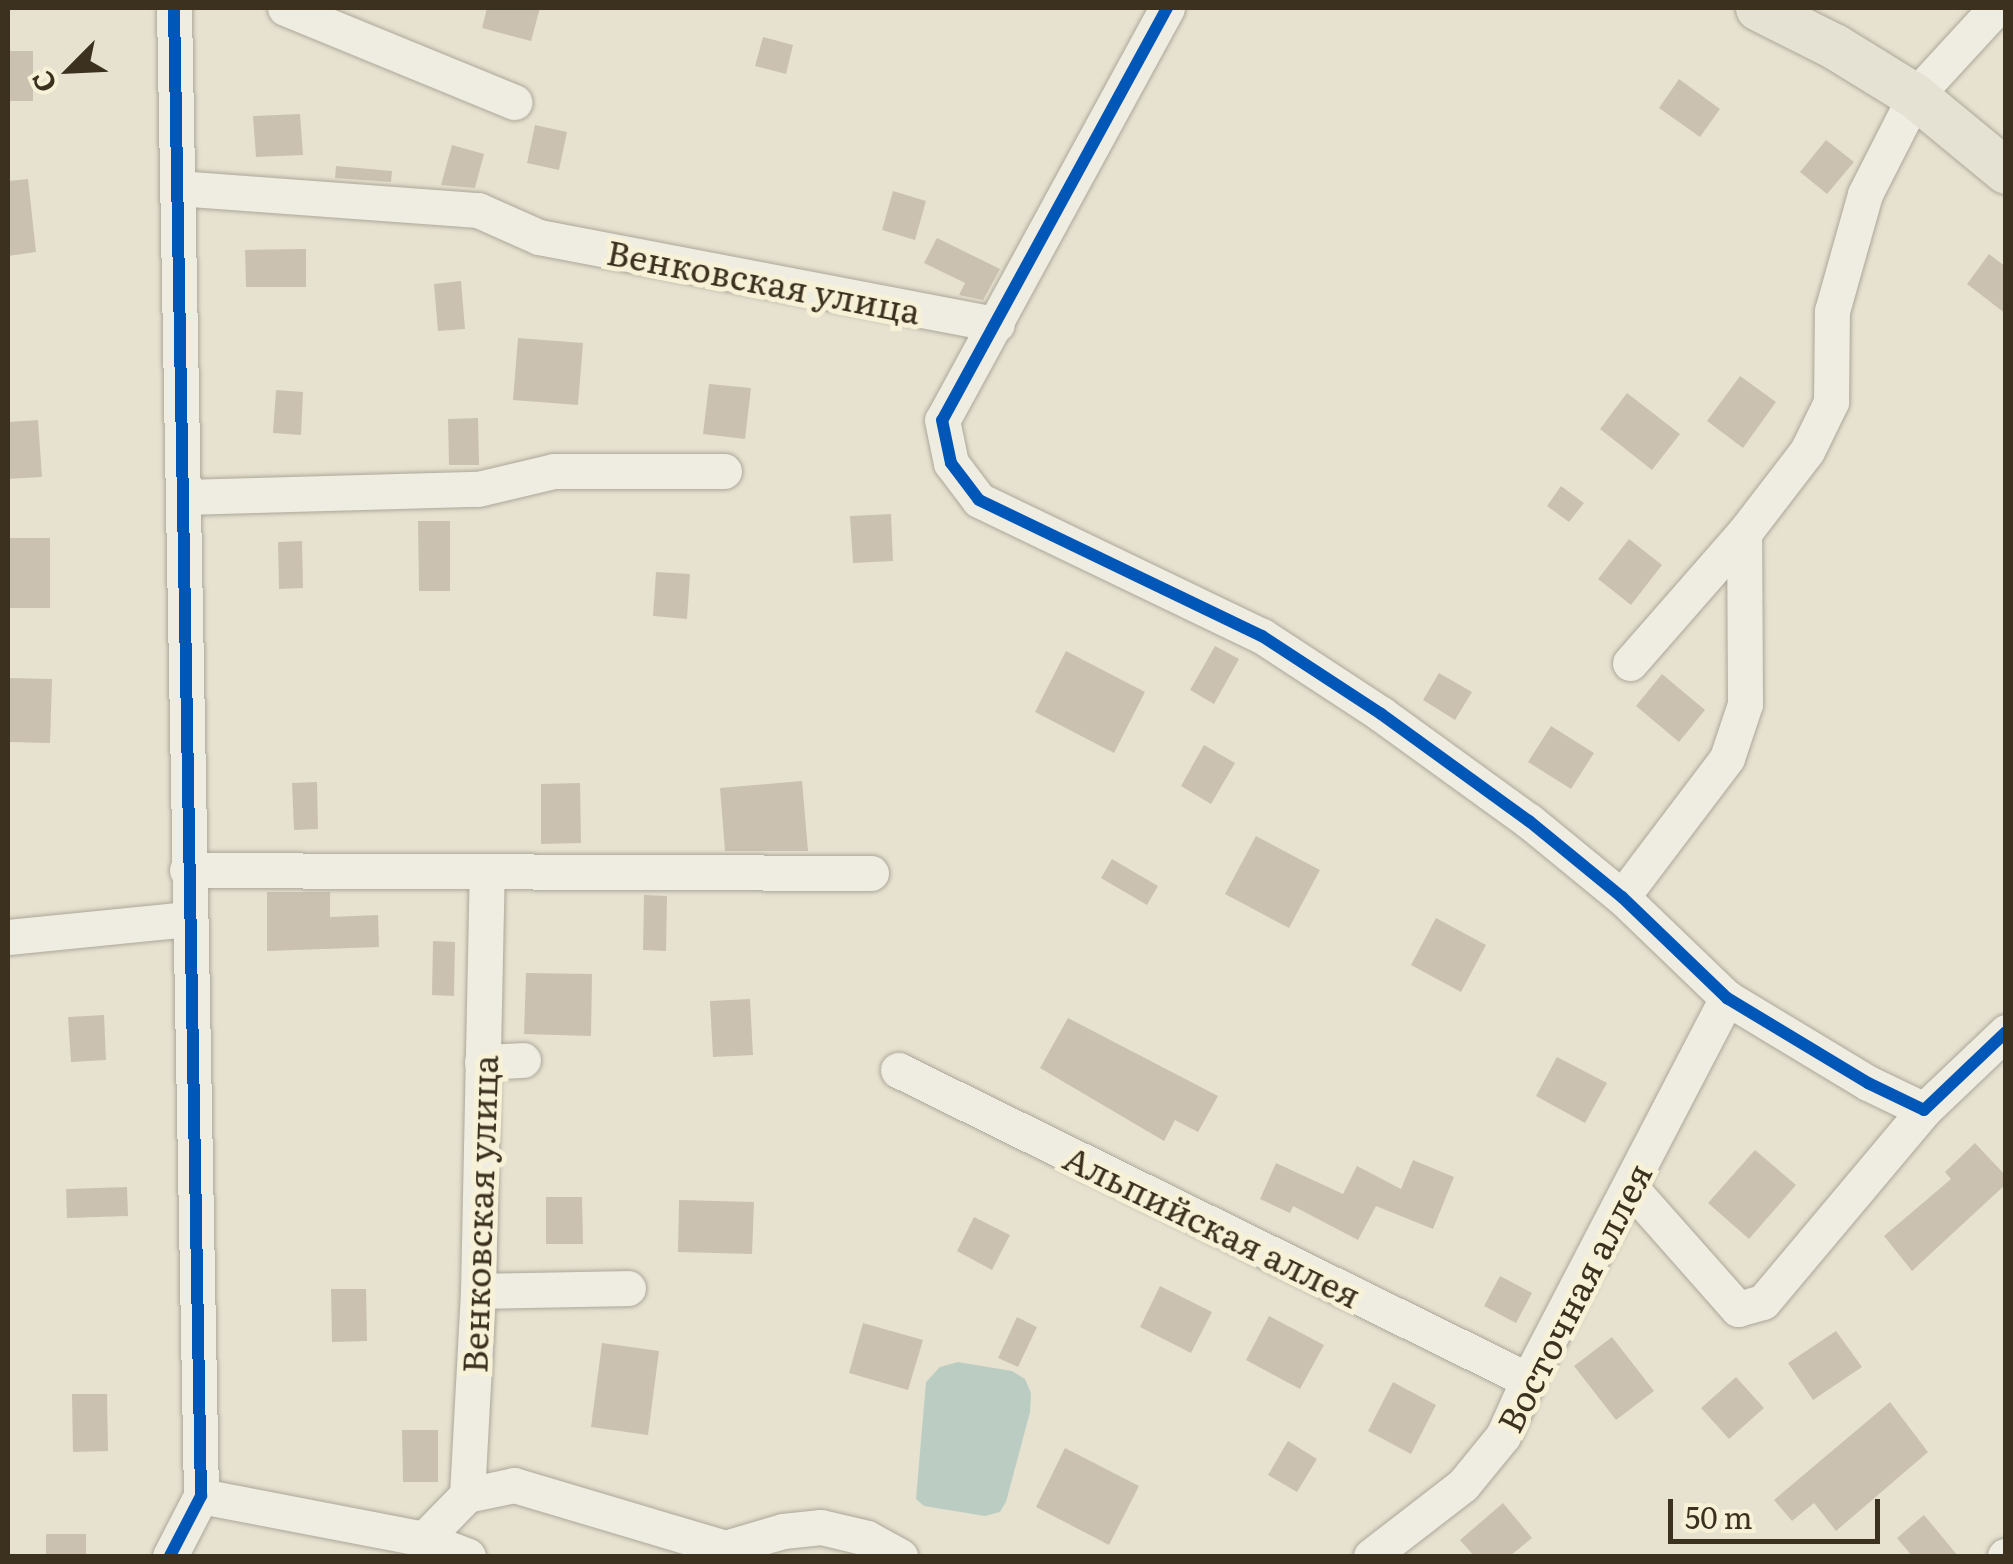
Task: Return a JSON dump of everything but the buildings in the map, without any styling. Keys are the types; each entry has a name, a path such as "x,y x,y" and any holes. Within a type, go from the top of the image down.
{"main road":[{"path":"1758,8 1834,46 1915,96 2006,170"}],"street":[{"path":"170,1556 200,1496 174,8"},
{"path":"286,8 514,102"},
{"path":"1166,8 942,420 951,463 979,500 1262,636 1381,714 1529,821 1622,897 1727,998 1868,1083 1924,1110"},
{"path":"1630,663 1744,533 1807,451 1831,402 1832,310 1865,194 1915,96 1996,8"},
{"name":"Венковская улица","path":"177,188 478,210 538,236 997,324"},
{"path":"184,497 478,490 554,471 724,471"},
{"path":"1622,897 1727,758 1746,704 1744,533"},
{"path":"188,870 871,873"},
{"name":"Венковская улица","path":"466,1495 478,1290 487,871"},
{"path":"8,936 188,919"},
{"name":"Восточная аллея","path":"1371,1556 1463,1485 1504,1436 1528,1380 1727,998"},
{"path":"1630,1187 1738,1309 1763,1302 1924,1110 2006,1032"},
{"path":"482,1062 523,1060"},
{"name":"Альпийская аллея","path":"898,1070 1528,1380"},
{"path":"478,1290 628,1288"},
{"path":"424,1539 466,1495 514,1486 726,1548 784,1531 821,1527 867,1538 900,1556"},
{"path":"200,1496 424,1539 468,1556"}],"shaded area":[{"path":"958,1362 1012,1371 1025,1379 1031,1393 1030,1412 1006,1502 1000,1512 985,1516 924,1506 916,1499 926,1382 940,1367"}],"cycle path":[{"path":"170,1556 201,1496 174,8"},
{"path":"1167,8 942,420 951,463 979,500 1262,636 1381,714 1529,821 1622,897 1727,998 1868,1083 1924,1110 2006,1032"}]}
